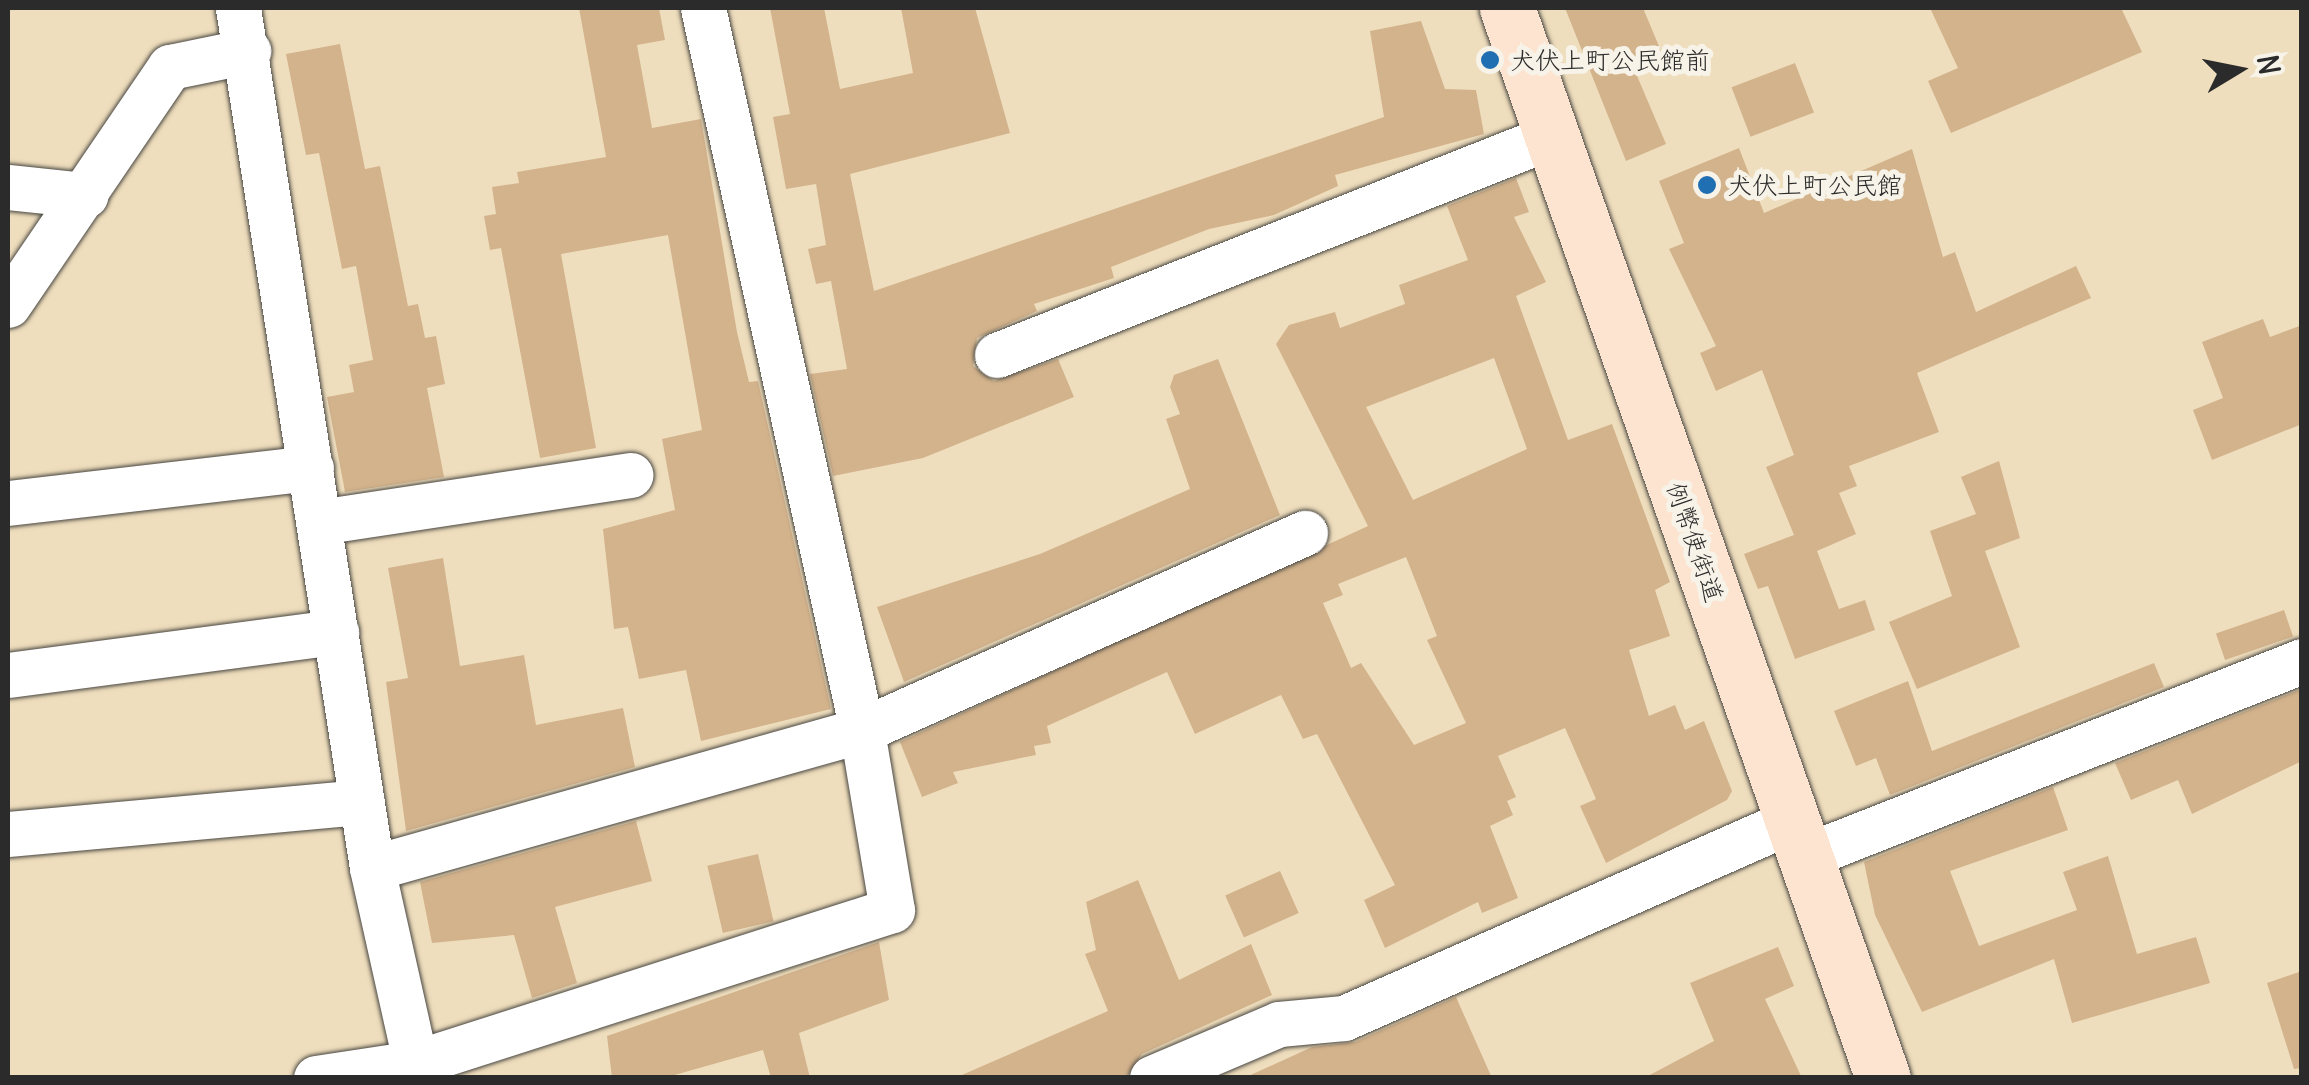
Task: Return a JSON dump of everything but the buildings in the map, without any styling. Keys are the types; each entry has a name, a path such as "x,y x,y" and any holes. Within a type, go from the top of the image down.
{"main road":[{"name":"例幣使街道","path":"1507,8 1883,1078"}],"street":[{"path":"238,8 248,51 372,868 417,1070"},
{"path":"316,1078 417,1070 892,910 862,730 703,8"},
{"path":"8,304 170,67 248,51"},
{"path":"996,354 1552,136"},
{"path":"8,187 86,194"},
{"path":"8,502 311,468"},
{"path":"320,522 630,475"},
{"path":"372,868 862,730 1304,533"},
{"path":"8,675 336,632"},
{"path":"1152,1078 1279,1024 1344,1018 1800,838 2302,662"},
{"path":"8,834 362,802"}],"place":[{"name":"犬伏上町公民館前","path":"1490,60"},
{"name":"犬伏上町公民館","path":"1707,185"}]}
